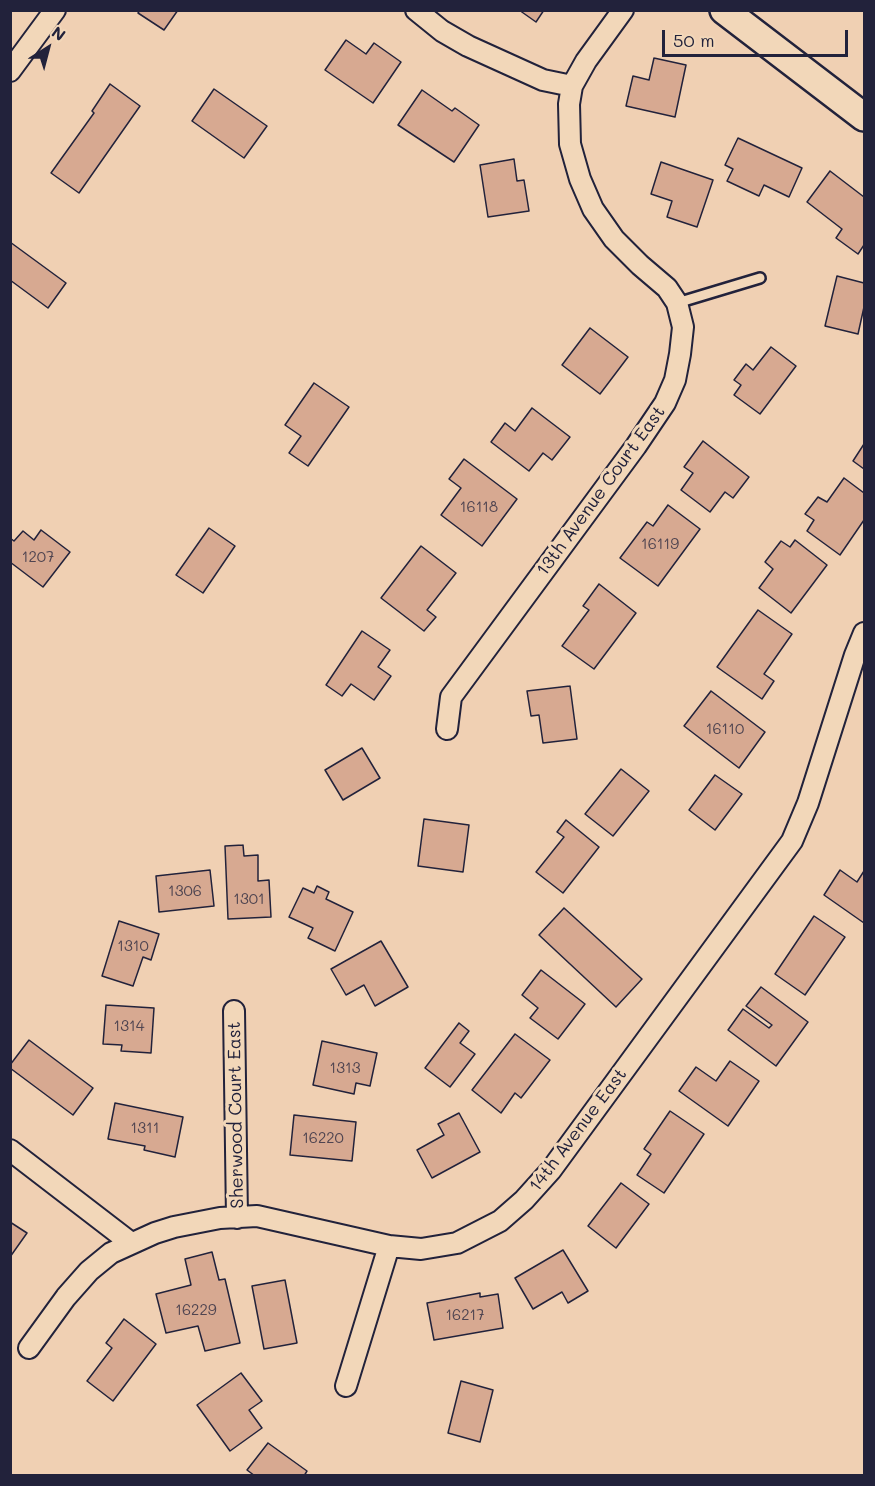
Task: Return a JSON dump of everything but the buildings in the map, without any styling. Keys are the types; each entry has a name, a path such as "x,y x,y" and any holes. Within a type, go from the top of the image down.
{"street":[{"path":"10,71 56,10"},
{"path":"416,10 442,31 468,46 543,80 572,86 586,61 623,10"},
{"path":"724,10 864,117"},
{"name":"13th Avenue Court East","path":"447,729 451,697 636,446 665,403 675,380 683,327 677,303 667,288 614,239 593,208 580,179 570,144 569,104 572,86"},
{"name":"14th Avenue East","path":"28,1348 66,1297 89,1271 111,1253 174,1227 219,1218 257,1216 389,1246 422,1249 458,1243 500,1221 524,1200 551,1170 792,841 808,803 864,633"},
{"name":"Sherwood Court East","path":"234,1011 237,1218"},
{"path":"10,1150 131,1243"},
{"path":"346,1386 389,1246"}],"lane":[{"path":"677,303 760,278"}]}
